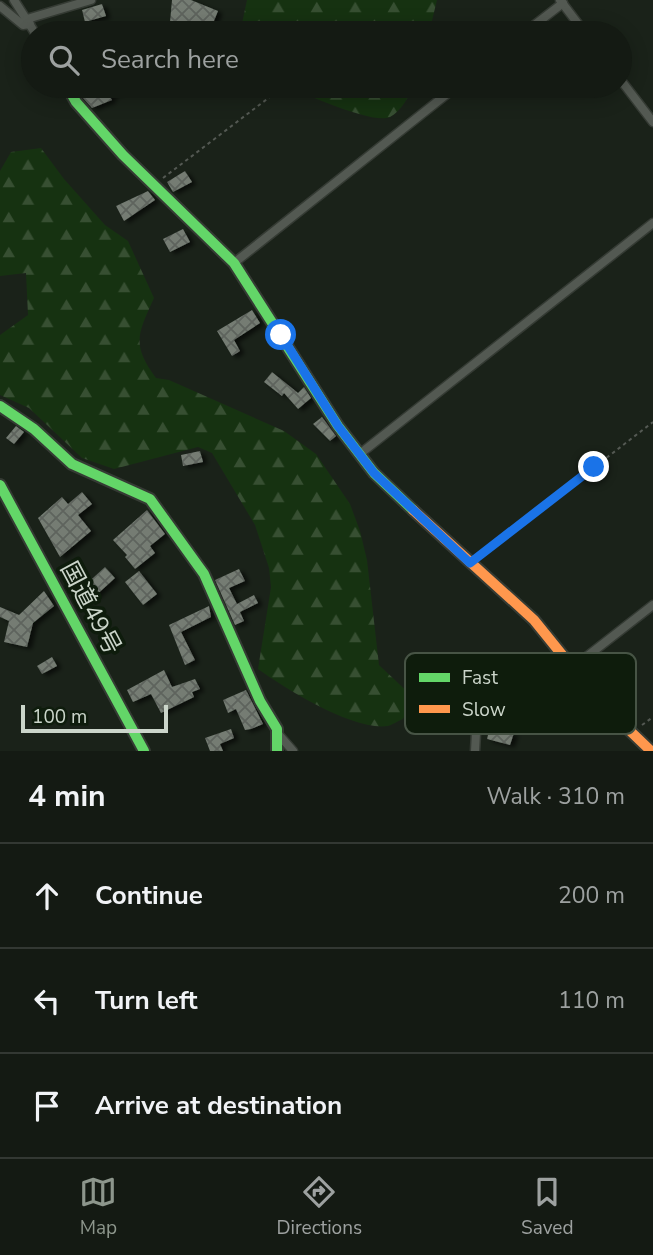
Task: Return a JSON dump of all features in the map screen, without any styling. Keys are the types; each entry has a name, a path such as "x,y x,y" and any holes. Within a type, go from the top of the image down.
{"main road":[{"path":"74,98 108,139 234,263 338,426 374,473 534,620 560,653"},
{"path":"0,406 34,429 72,464 150,499 204,574 260,701 279,735 277,751"},
{"name":"国道49号","path":"0,485 144,751"},
{"path":"634,734 651,751"}],"street":[{"path":"14,0 28,21"},
{"path":"32,21 91,0"},
{"path":"538,21 561,2 576,21"},
{"path":"0,6 21,23"},
{"path":"632,95 653,122"},
{"path":"234,263 442,98"},
{"path":"361,453 653,223"},
{"path":"591,653 653,605"},
{"path":"279,735 293,751"}],"path":[{"path":"154,185 268,98"},
{"path":"470,563 653,422"},
{"path":"636,731 653,717"}],"green space":[{"path":"247,0 437,0 432,21 243,21"},
{"path":"315,98 407,98 390,117 369,117"},
{"path":"41,148 64,179 105,225 128,241 154,298 141,330 140,347 156,378 169,380 284,431 316,454 350,504 360,531 367,560 379,665 405,689 403,719 388,726 357,722 320,707 258,669 271,587 269,568 255,525 212,453 198,447 114,469 82,458 29,408 0,395 0,335 28,315 26,273 0,276 0,171 11,152"}],"building":[{"path":"172,0 191,0 218,11 214,21 170,21"},
{"path":"102,4 106,16 85,21 82,10"},
{"path":"83,98 112,100 92,108"},
{"path":"185,171 192,182 173,192 167,182"},
{"path":"148,191 155,200 124,221 116,206"},
{"path":"183,229 190,242 170,252 163,239"},
{"path":"252,310 260,323 234,340 240,351 232,356 217,331"},
{"path":"272,372 298,393 304,387 311,398 298,409 284,393 282,396 264,382"},
{"path":"322,417 336,436 330,441 313,424"},
{"path":"16,426 24,432 14,444 6,438"},
{"path":"200,451 203,462 183,466 181,455"},
{"path":"82,492 92,504 78,515 91,531 60,557 38,518 62,497 68,504"},
{"path":"147,510 165,534 150,546 155,553 135,569 113,540"},
{"path":"105,567 115,578 92,599 82,588"},
{"path":"239,569 245,581 229,588 237,604 254,595 258,603 240,612 244,621 235,625 215,580"},
{"path":"139,571 157,594 143,605 125,582"},
{"path":"44,591 54,606 33,623 27,647 4,642 9,621 0,617 0,607 19,615"},
{"path":"209,606 211,617 181,632 195,660 185,665 169,625"},
{"path":"52,657 57,666 42,674 37,666"},
{"path":"164,670 172,687 195,679 200,689 192,692 194,697 161,713 151,694 133,702 127,690"},
{"path":"246,690 263,724 245,730 236,709 228,713 223,700"},
{"path":"231,729 234,738 220,744 223,751 210,751 205,738"},
{"path":"488,734 514,734 510,745 487,739"}],"traffic: fast":[{"path":"74,98 123,155 234,263 338,426 374,473 413,510"},
{"path":"0,406 34,429 72,464 150,499 204,574 260,701 277,729 277,751"},
{"path":"0,485 144,751"}],"traffic: slow":[{"path":"413,510 534,620 561,653"},
{"path":"633,734 651,751"}],"route":[{"path":"281,335 338,426 374,473 470,563 594,467"}]}
